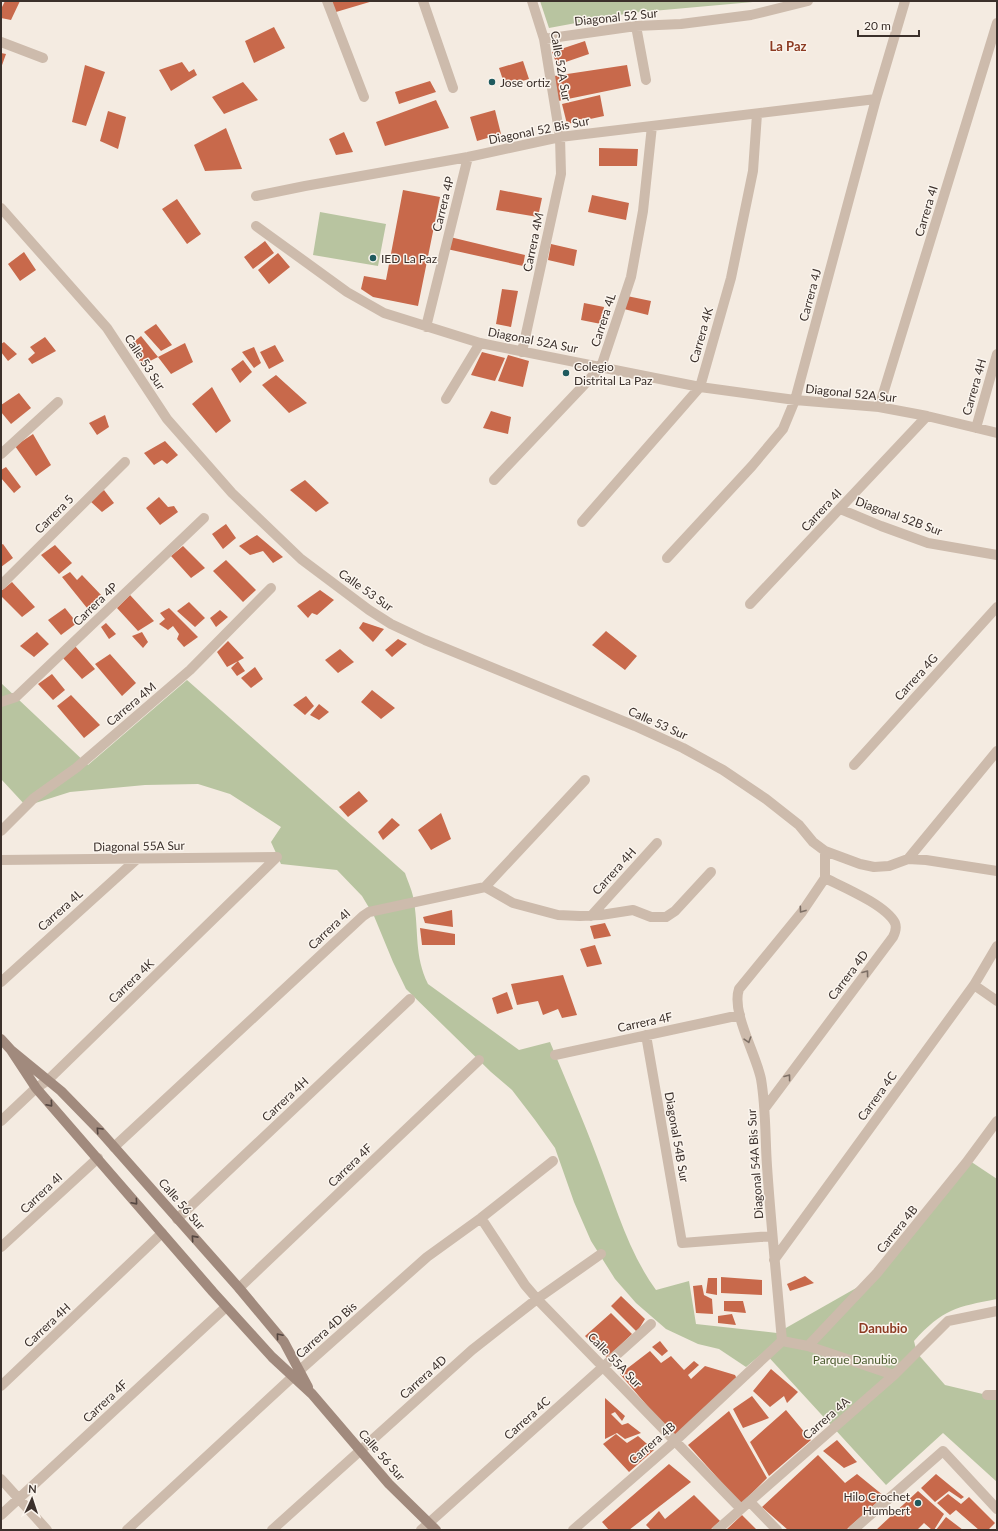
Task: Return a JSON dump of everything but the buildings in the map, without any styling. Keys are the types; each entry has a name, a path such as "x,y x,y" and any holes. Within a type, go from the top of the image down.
{"street":[{"path":"328,1 364,97"},
{"path":"424,1 453,88"},
{"name":"Calle 52A Sur","path":"532,1 544,39 560,137"},
{"name":"Diagonal 52 Sur","path":"544,39 636,26 681,24 751,15 808,1"},
{"name":"Carrera 4J","path":"667,558 752,466 783,429 795,400 876,99 905,1"},
{"name":"Carrera 4I","path":"879,407 997,23"},
{"path":"636,26 646,80"},
{"path":"1,42 43,58"},
{"name":"Diagonal 52 Bis Sur","path":"256,196 468,157 560,137 876,99"},
{"name":"Carrera 4K","path":"582,522 700,387 731,278 753,171 757,114"},
{"name":"Carrera 4L","path":"494,480 601,367 631,277 643,211 652,126"},
{"name":"Carrera 4M","path":"522,352 561,174 560,137"},
{"name":"Carrera 4P","path":"426,327 468,157"},
{"name":"Calle 53 Sur","path":"1,208 107,328 172,424 232,493 301,559 369,610 391,624 425,640 635,726 683,748 723,770 766,799 799,825 813,842 825,851 860,864 874,867 889,866 908,859"},
{"name":"Diagonal 52A Sur","path":"256,226 347,292 384,313 480,343 700,387 795,400 879,407 927,416 997,433"},
{"path":"446,399 480,343"},
{"name":"Carrera 4H","path":"976,428 997,354"},
{"path":"1,454 58,402"},
{"name":"Carrera 4I","path":"750,604 927,416"},
{"name":"Carrera 5","path":"1,584 125,462"},
{"name":"Diagonal 52B Sur","path":"840,509 928,543 997,555"},
{"name":"Carrera 4P","path":"1,702 16,697 204,518"},
{"name":"Carrera 4M","path":"1,831 34,798 76,768 190,670 271,588"},
{"name":"Carrera 4G","path":"854,765 997,607"},
{"path":"908,859 997,751"},
{"path":"585,780 485,886 513,903 558,915 591,916 633,910 651,917 666,917 675,911 711,872"},
{"name":"Carrera 4H","path":"591,916 657,843"},
{"path":"825,851 825,878"},
{"name":"Carrera 4K","path":"1,1121 36,1088 47,1080 277,857"},
{"name":"Diagonal 55A Sur","path":"1,860 277,857"},
{"name":"Carrera 4L","path":"1,982 137,858"},
{"path":"908,859 926,860 997,872"},
{"name":"Diagonal 54A Bis Sur","path":"782,1341 772,1236 761,1077 740,1015 737,996 739,989 802,912 825,878"},
{"name":"Carrera 4D","path":"764,1108 893,937 896,930 895,923 884,910 825,878"},
{"name":"Carrera 4I","path":"114,1147 363,916 369,912 485,886"},
{"name":"Carrera 4C","path":"774,1260 974,985 997,946"},
{"path":"974,985 997,1001"},
{"name":"Carrera 4H","path":"177,1218 410,999"},
{"name":"Carrera 4F","path":"555,1055 740,1015"},
{"name":"Diagonal 54B Sur","path":"646,1035 682,1243 772,1236"},
{"name":"Calle 56 Sur","path":"1,1039 11,1050 61,1091 114,1147 239,1288 284,1342 296,1374"},
{"name":"Calle 56 Sur","path":"11,1050 36,1088 226,1307 272,1357 296,1374 428,1528"},
{"name":"Carrera 4F","path":"239,1288 479,1060"},
{"name":"Carrera 4B","path":"808,1346 877,1274 966,1163 997,1121"},
{"name":"Carrera 4I","path":"1,1248 98,1158"},
{"name":"Carrera 4D Bis","path":"127,1530 296,1374 427,1257 481,1218 553,1161"},
{"name":"Calle 55A Sur","path":"481,1218 525,1285 538,1300 741,1509"},
{"name":"Carrera 4H","path":"1,1386 162,1233"},
{"name":"Carrera 4D","path":"272,1530 472,1350 601,1254"},
{"name":"Carrera 4F","path":"1,1515 226,1307"},
{"name":"Carrera 4A","path":"717,1530 894,1374 948,1321 997,1311"},
{"name":"Carrera 4C","path":"428,1528 651,1324"},
{"path":"782,1341 808,1346 894,1374"},
{"name":"Carrera 4B","path":"573,1530 675,1441 782,1341"},
{"path":"853,1530 943,1451 997,1509"},
{"path":"1,1479 47,1530"},
{"path":"750,1502 777,1530"}],"green space":[{"path":"540,1 765,1 630,13 549,28"},
{"path":"320,212 386,224 378,266 313,255"},
{"name":"Parque Danubio","path":"187,680 405,873 412,891 419,953 428,984 519,1050 550,1042 586,1128 622,1226 637,1259 656,1290 689,1281 696,1324 777,1333 879,1275 970,1161 997,1179 997,1299 971,1304 951,1311 933,1322 914,1341 917,1353 945,1385 987,1395 997,1395 997,1482 943,1433 886,1485 764,1352 746,1367 719,1349 698,1344 666,1329 636,1303 615,1279 591,1241 574,1202 555,1148 535,1120 512,1090 491,1072 406,989 374,916 362,896 337,870 281,864 271,842 281,827 230,794 198,784 145,785 70,792 26,806 1,779 1,683 88,765"}],"place":[{"name":"Jose ortiz","path":"492,82"},
{"name":"IED La Paz","path":"373,258"},
{"name":"Colegio Distrital La Paz","path":"566,373"},
{"name":"Hilo Crochet Humbert","path":"918,1503"}],"district":[{"name":"La Paz","path":"788,46"},
{"name":"Danubio","path":"883,1328"}]}
